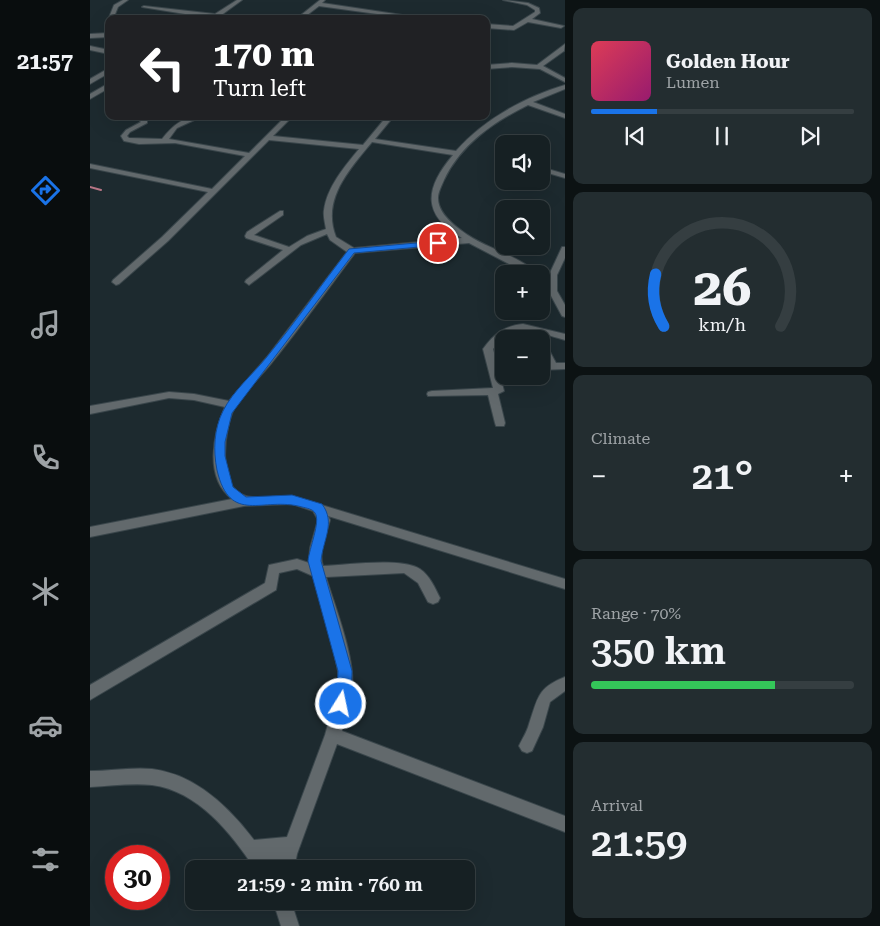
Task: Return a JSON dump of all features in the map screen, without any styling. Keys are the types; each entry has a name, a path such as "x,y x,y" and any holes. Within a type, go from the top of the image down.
{"street":[{"path":"112,15 116,6 126,0"},
{"path":"218,15 240,0"},
{"path":"303,15 323,0"},
{"path":"490,26 514,28 538,13 537,10 528,4 505,0"},
{"path":"317,4 382,15"},
{"path":"144,7 197,15"},
{"path":"175,11 182,7"},
{"path":"528,20 561,26"},
{"path":"90,36 105,34"},
{"path":"539,67 565,46"},
{"path":"90,48 105,51"},
{"path":"490,67 512,65 539,67 565,80"},
{"path":"90,82 105,73"},
{"path":"517,265 471,240 445,222 434,202 437,186 456,153 486,127 526,102 565,87"},
{"path":"90,98 105,88"},
{"path":"526,102 565,116"},
{"path":"144,120 144,123 126,133 124,136 126,140 140,142 164,141 249,155"},
{"path":"164,141 175,126 190,120"},
{"path":"116,282 161,243 286,120"},
{"path":"388,120 363,147 332,192 327,211 329,231 333,238 352,251 471,240"},
{"path":"268,138 363,147"},
{"path":"370,140 456,153"},
{"path":"90,166 213,192"},
{"path":"550,172 565,176"},
{"path":"280,213 251,232 249,236 290,250"},
{"path":"250,282 290,250 318,233 329,231"},
{"path":"553,291 553,275 562,260 565,249"},
{"path":"244,501 228,490 220,456 223,428 231,405 270,359 352,251"},
{"path":"550,288 565,314"},
{"path":"432,394 492,392 500,389 488,349 499,335 507,329 514,326 523,327 565,336"},
{"path":"550,361 553,367 565,366"},
{"path":"492,392 500,423"},
{"path":"90,410 169,395 194,397 231,405"},
{"path":"90,532 244,501 292,500 565,584"},
{"path":"288,860 291,843 333,735 345,689 345,671 340,647 315,561 316,548 324,520 318,507"},
{"path":"322,527 343,515"},
{"path":"90,693 271,586 273,569 297,564 317,572 404,568 412,570 420,576 428,586 433,598"},
{"path":"527,746 538,721 540,706 544,697 549,692 565,684"},
{"path":"333,735 565,824"},
{"path":"90,779 151,777 182,785 215,809 251,848 258,860"},
{"path":"251,848 291,843"},
{"path":"276,860 291,843"},
{"path":"286,910 290,926"}],"waterway":[{"path":"90,187 101,190"}],"route":[{"path":"341,704 345,689 345,671 315,561 316,548 324,520 322,513 318,507 292,500 244,501 237,497 228,490 221,467 220,442 227,413 231,405 270,359 352,251 390,249 438,243"}]}
